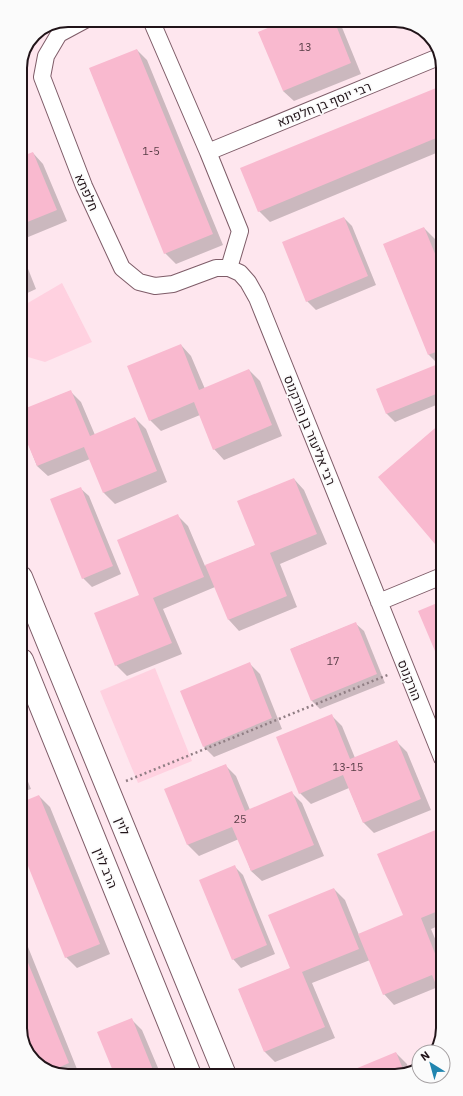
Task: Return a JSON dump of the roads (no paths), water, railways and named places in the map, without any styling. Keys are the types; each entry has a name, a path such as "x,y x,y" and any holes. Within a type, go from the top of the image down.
{"main road":[{"name":"לוין","path":"27,592 223,1069"},
{"name":"הרב לוין","path":"27,672 188,1069"}],"street":[{"name":"חלפתא","path":"72,27 59,34 46,56 42,77 84,186 122,268 139,282 155,286 173,284 216,268 230,268"},
{"path":"155,27 240,231 230,268"},
{"name":"רבי יוסף בן חלפתא","path":"208,152 435,58"},
{"name":"רבי אליעזר בן הורקנוס","path":"230,268 240,273 248,282 257,298 379,602"},
{"path":"379,602 436,578"},
{"name":"הורקנוס","path":"379,602 436,743"}]}
